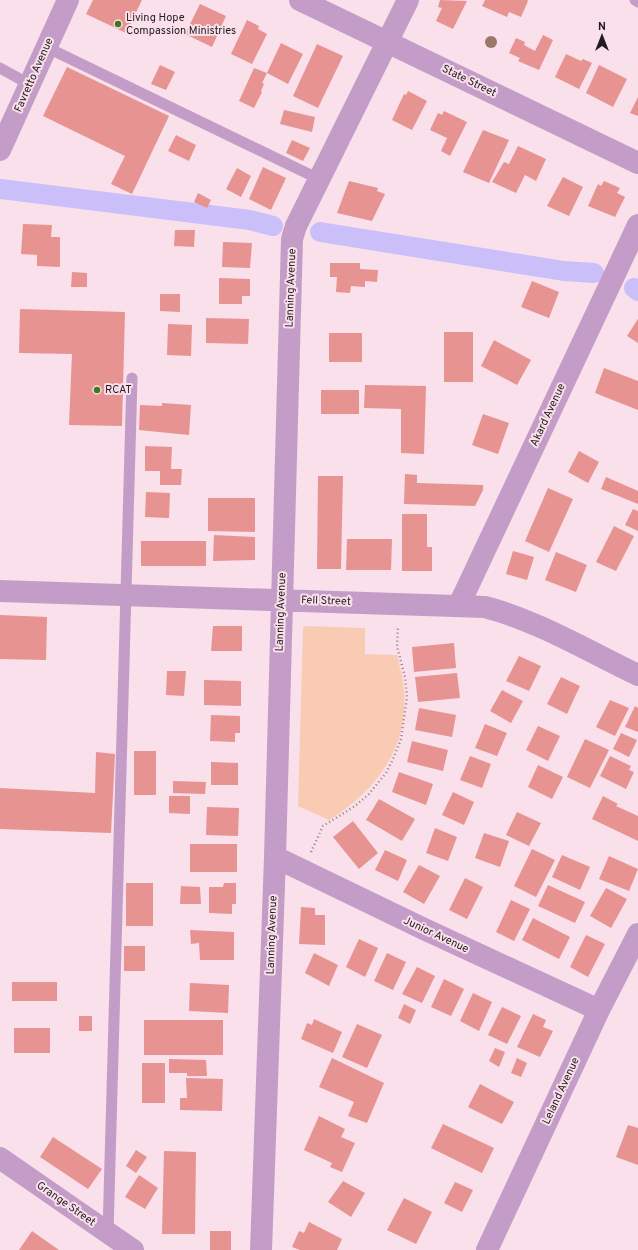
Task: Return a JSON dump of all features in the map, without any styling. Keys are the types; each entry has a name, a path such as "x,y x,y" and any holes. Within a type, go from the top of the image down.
{"street":[{"name":"Favretto Avenue","path":"0,150 68,0"},
{"name":"State Street","path":"300,0 638,163"},
{"name":"Lanning Avenue","path":"261,1250 275,857 292,239 296,226 408,0"},
{"name":"Akard Avenue","path":"459,605 638,225"},
{"name":"Fell Street","path":"0,591 485,607 502,612 563,638 638,675"},
{"name":"Junior Avenue","path":"275,857 424,929 599,1010"},
{"name":"Leland Avenue","path":"488,1250 599,1010 638,934"},
{"name":"Grange Street","path":"0,1158 133,1250"}],"lane":[{"path":"46,47 319,179"},
{"path":"0,68 30,84"},
{"path":"108,1233 132,378"}],"path":[{"path":"309,855 323,826 355,806 369,794 386,773 394,757 400,739 407,697 405,677 397,646 398,626"}],"shaded area":[{"path":"305,626 365,628 365,654 397,655 403,682 404,704 402,725 397,744 388,762 377,779 363,794 347,808 329,820 298,806 303,628"}],"building":[{"name":"Living Hope Compassion Ministries","path":"93,0 142,0 126,33 86,14"},
{"path":"440,0 467,1 453,29 436,21 442,8 438,7"},
{"path":"485,0 528,1 521,17 509,12 507,17 482,6"},
{"path":"200,4 226,16 212,47 185,34"},
{"path":"247,20 259,26 258,29 267,34 252,64 231,54"},
{"path":"543,35 553,40 539,70 518,61 520,58 509,53 516,38 525,42 524,45 535,51"},
{"path":"281,43 303,54 288,84 267,73"},
{"path":"317,44 343,56 318,108 293,96"},
{"path":"566,54 581,61 583,59 592,63 579,89 555,77"},
{"path":"160,65 175,72 166,90 151,84"},
{"path":"599,65 627,79 613,107 586,93"},
{"path":"67,67 169,116 132,194 111,184 125,156 43,116"},
{"path":"254,68 267,73 262,83 264,84 261,91 262,92 254,108 239,101"},
{"path":"408,91 427,101 412,130 392,120 404,94 406,95"},
{"path":"638,97 638,116 630,113"},
{"path":"284,110 315,117 312,132 280,124"},
{"path":"444,111 467,122 450,156 441,151 447,138 430,130 438,113 442,115"},
{"path":"483,130 509,140 489,183 463,172"},
{"path":"176,135 196,145 189,161 168,151"},
{"path":"292,140 310,148 303,161 286,153"},
{"path":"518,146 546,159 536,181 525,175 516,193 492,182 504,162 509,164"},
{"path":"263,167 286,178 271,210 249,199"},
{"path":"237,168 251,176 241,197 226,189"},
{"path":"563,177 583,187 569,216 547,206"},
{"path":"349,181 378,188 377,191 385,194 372,221 337,213"},
{"path":"604,181 620,188 617,193 625,197 615,217 588,206 598,184 601,186"},
{"path":"198,193 211,200 207,208 194,202"},
{"path":"23,224 52,225 51,237 60,237 60,267 37,266 37,255 21,254"},
{"path":"175,230 195,230 194,247 174,246"},
{"path":"223,242 252,243 250,268 222,267"},
{"path":"330,263 360,263 360,269 378,270 377,282 365,281 365,287 351,286 350,293 336,292 337,277 330,277"},
{"path":"72,272 87,273 87,287 71,287"},
{"path":"219,278 250,279 250,296 242,296 242,304 219,304"},
{"path":"532,281 559,292 549,318 521,307"},
{"path":"160,294 180,294 180,312 160,311"},
{"name":"RCAT","path":"20,309 125,312 122,426 69,425 72,354 19,353"},
{"path":"206,318 249,319 248,344 206,343"},
{"path":"638,319 638,343 627,336"},
{"path":"168,324 192,325 191,356 167,355"},
{"path":"444,332 473,332 473,382 444,382"},
{"path":"329,333 362,333 362,362 329,362"},
{"path":"494,340 531,360 517,385 481,366"},
{"path":"604,368 638,381 638,410 595,393"},
{"path":"365,385 426,386 424,454 401,453 401,409 364,408"},
{"path":"321,390 359,390 359,414 321,414"},
{"path":"162,403 191,405 189,435 139,430 140,405 162,406"},
{"path":"483,414 509,423 498,454 472,445"},
{"path":"145,446 172,447 171,469 182,469 181,485 160,485 160,471 145,471"},
{"path":"579,451 599,462 588,483 568,472"},
{"path":"405,474 417,475 417,483 483,485 483,490 475,506 404,504"},
{"path":"318,476 343,476 341,569 317,569"},
{"path":"606,477 638,491 638,504 601,489"},
{"path":"548,488 573,499 549,552 525,541"},
{"path":"146,492 170,493 169,518 145,517"},
{"path":"208,498 255,498 255,532 208,531"},
{"path":"633,509 638,511 638,531 625,525"},
{"path":"402,514 427,514 427,547 432,547 432,571 402,571"},
{"path":"614,526 634,536 616,571 596,562"},
{"path":"214,535 255,537 255,560 213,561"},
{"path":"347,539 392,539 391,570 346,570"},
{"path":"141,541 206,541 206,566 141,566"},
{"path":"513,551 534,557 527,580 506,574"},
{"path":"556,552 587,565 576,592 545,580"},
{"path":"0,615 47,617 46,660 0,659"},
{"path":"213,626 242,626 242,651 211,651"},
{"path":"454,643 456,668 414,672 412,647"},
{"path":"519,656 541,666 529,691 506,681"},
{"path":"167,671 186,671 184,696 166,695"},
{"path":"457,673 460,698 418,702 415,677"},
{"path":"561,677 580,686 567,714 547,704"},
{"path":"204,680 241,681 241,706 204,705"},
{"path":"502,690 523,701 511,723 490,711"},
{"path":"610,700 629,708 615,736 596,727"},
{"path":"635,706 638,708 638,732 625,727"},
{"path":"419,708 456,715 452,737 415,730"},
{"path":"211,715 240,716 240,733 235,733 235,742 210,741"},
{"path":"485,724 507,733 497,756 475,748"},
{"path":"538,726 560,736 548,761 526,750"},
{"path":"621,733 637,740 629,757 613,749"},
{"path":"585,739 609,750 590,788 567,777"},
{"path":"412,741 448,750 443,771 407,762"},
{"path":"134,751 156,751 156,795 134,795"},
{"path":"96,752 115,754 111,833 0,829 0,788 95,793"},
{"path":"470,756 491,764 482,788 460,780"},
{"path":"610,756 631,766 629,770 634,772 626,789 600,776"},
{"path":"211,762 238,763 238,785 211,785"},
{"path":"538,765 563,777 552,799 528,787"},
{"path":"399,772 433,784 426,805 392,792"},
{"path":"173,781 206,782 205,794 173,793"},
{"path":"453,792 474,802 464,825 442,815"},
{"path":"169,796 190,796 190,814 169,813"},
{"path":"603,796 618,804 616,806 638,816 638,841 592,819"},
{"path":"379,799 415,819 402,841 366,820"},
{"path":"207,807 239,808 238,836 206,835"},
{"path":"517,812 541,823 529,846 506,835"},
{"path":"353,821 378,853 359,869 333,837"},
{"path":"435,828 457,837 448,861 426,853"},
{"path":"484,833 509,841 500,867 475,858"},
{"path":"190,844 237,844 237,872 190,872"},
{"path":"532,849 555,860 536,897 514,886"},
{"path":"385,850 407,860 398,881 375,870"},
{"path":"562,855 590,867 580,890 552,877"},
{"path":"609,856 638,869 629,891 599,879"},
{"path":"419,865 440,876 424,904 403,892"},
{"path":"465,878 483,887 467,919 449,910"},
{"path":"126,883 153,883 153,926 126,926"},
{"path":"224,883 236,883 236,904 232,904 232,914 209,913 209,887 223,887"},
{"path":"548,885 585,902 575,923 538,906"},
{"path":"181,886 200,887 201,904 180,904"},
{"path":"606,888 627,899 611,928 590,916"},
{"path":"511,900 530,909 514,941 496,932"},
{"path":"301,907 315,908 315,915 325,915 325,945 299,944"},
{"path":"533,918 570,937 559,959 522,940"},
{"path":"190,930 234,932 234,960 200,960 199,943 191,944"},
{"path":"586,935 605,944 588,977 570,967"},
{"path":"359,939 378,948 365,977 346,967"},
{"path":"124,946 145,946 145,971 124,971"},
{"path":"314,953 338,965 329,986 305,973"},
{"path":"387,953 406,962 393,990 374,981"},
{"path":"417,967 435,976 422,1003 402,994"},
{"path":"444,979 464,989 451,1016 431,1007"},
{"path":"12,982 57,982 57,1001 12,1001"},
{"path":"190,983 229,985 228,1013 189,1011"},
{"path":"473,993 492,1002 479,1031 460,1021"},
{"path":"404,1004 416,1010 410,1024 398,1018"},
{"path":"502,1007 521,1016 507,1044 488,1035"},
{"path":"533,1014 546,1020 543,1027 553,1031 540,1057 517,1047"},
{"path":"79,1016 92,1016 92,1031 79,1031"},
{"path":"314,1019 342,1032 333,1053 301,1039 307,1023 312,1025"},
{"path":"144,1020 223,1020 223,1055 144,1055"},
{"path":"357,1024 382,1035 367,1068 342,1057"},
{"path":"14,1028 50,1028 50,1053 14,1053"},
{"path":"495,1048 505,1052 499,1067 489,1061"},
{"path":"332,1058 384,1083 367,1123 348,1116 354,1102 319,1087"},
{"path":"517,1058 527,1063 521,1077 511,1073"},
{"path":"169,1059 206,1060 207,1076 187,1076 187,1073 169,1073"},
{"path":"142,1063 165,1063 165,1103 142,1103"},
{"path":"186,1078 223,1079 222,1111 180,1110 180,1098 187,1098"},
{"path":"480,1084 514,1102 502,1124 468,1107"},
{"path":"319,1116 345,1129 341,1137 355,1143 342,1172 330,1167 332,1163 304,1150"},
{"path":"443,1124 494,1148 482,1173 431,1148"},
{"path":"628,1125 638,1128 638,1165 616,1157"},
{"path":"53,1137 102,1169 88,1189 40,1157"},
{"path":"136,1150 147,1157 136,1173 126,1166"},
{"path":"164,1151 196,1152 195,1234 162,1234"},
{"path":"139,1175 158,1188 145,1209 125,1197"},
{"path":"343,1181 365,1193 351,1217 328,1202"},
{"path":"455,1182 473,1190 462,1212 444,1203"},
{"path":"404,1198 432,1212 416,1244 387,1230"},
{"path":"309,1222 342,1239 337,1250 300,1250 292,1247 299,1231 304,1233"},
{"path":"32,1231 59,1250 19,1250"},
{"path":"210,1231 231,1231 231,1250 210,1250"}],"waterway":[{"path":"0,189 250,220 273,226"},
{"path":"320,232 564,271 594,273"},
{"path":"634,288 638,291"}],"place":[{"name":"Living Hope Compassion Ministries","path":"118,24"},
{"name":"RCAT","path":"97,390"}]}
